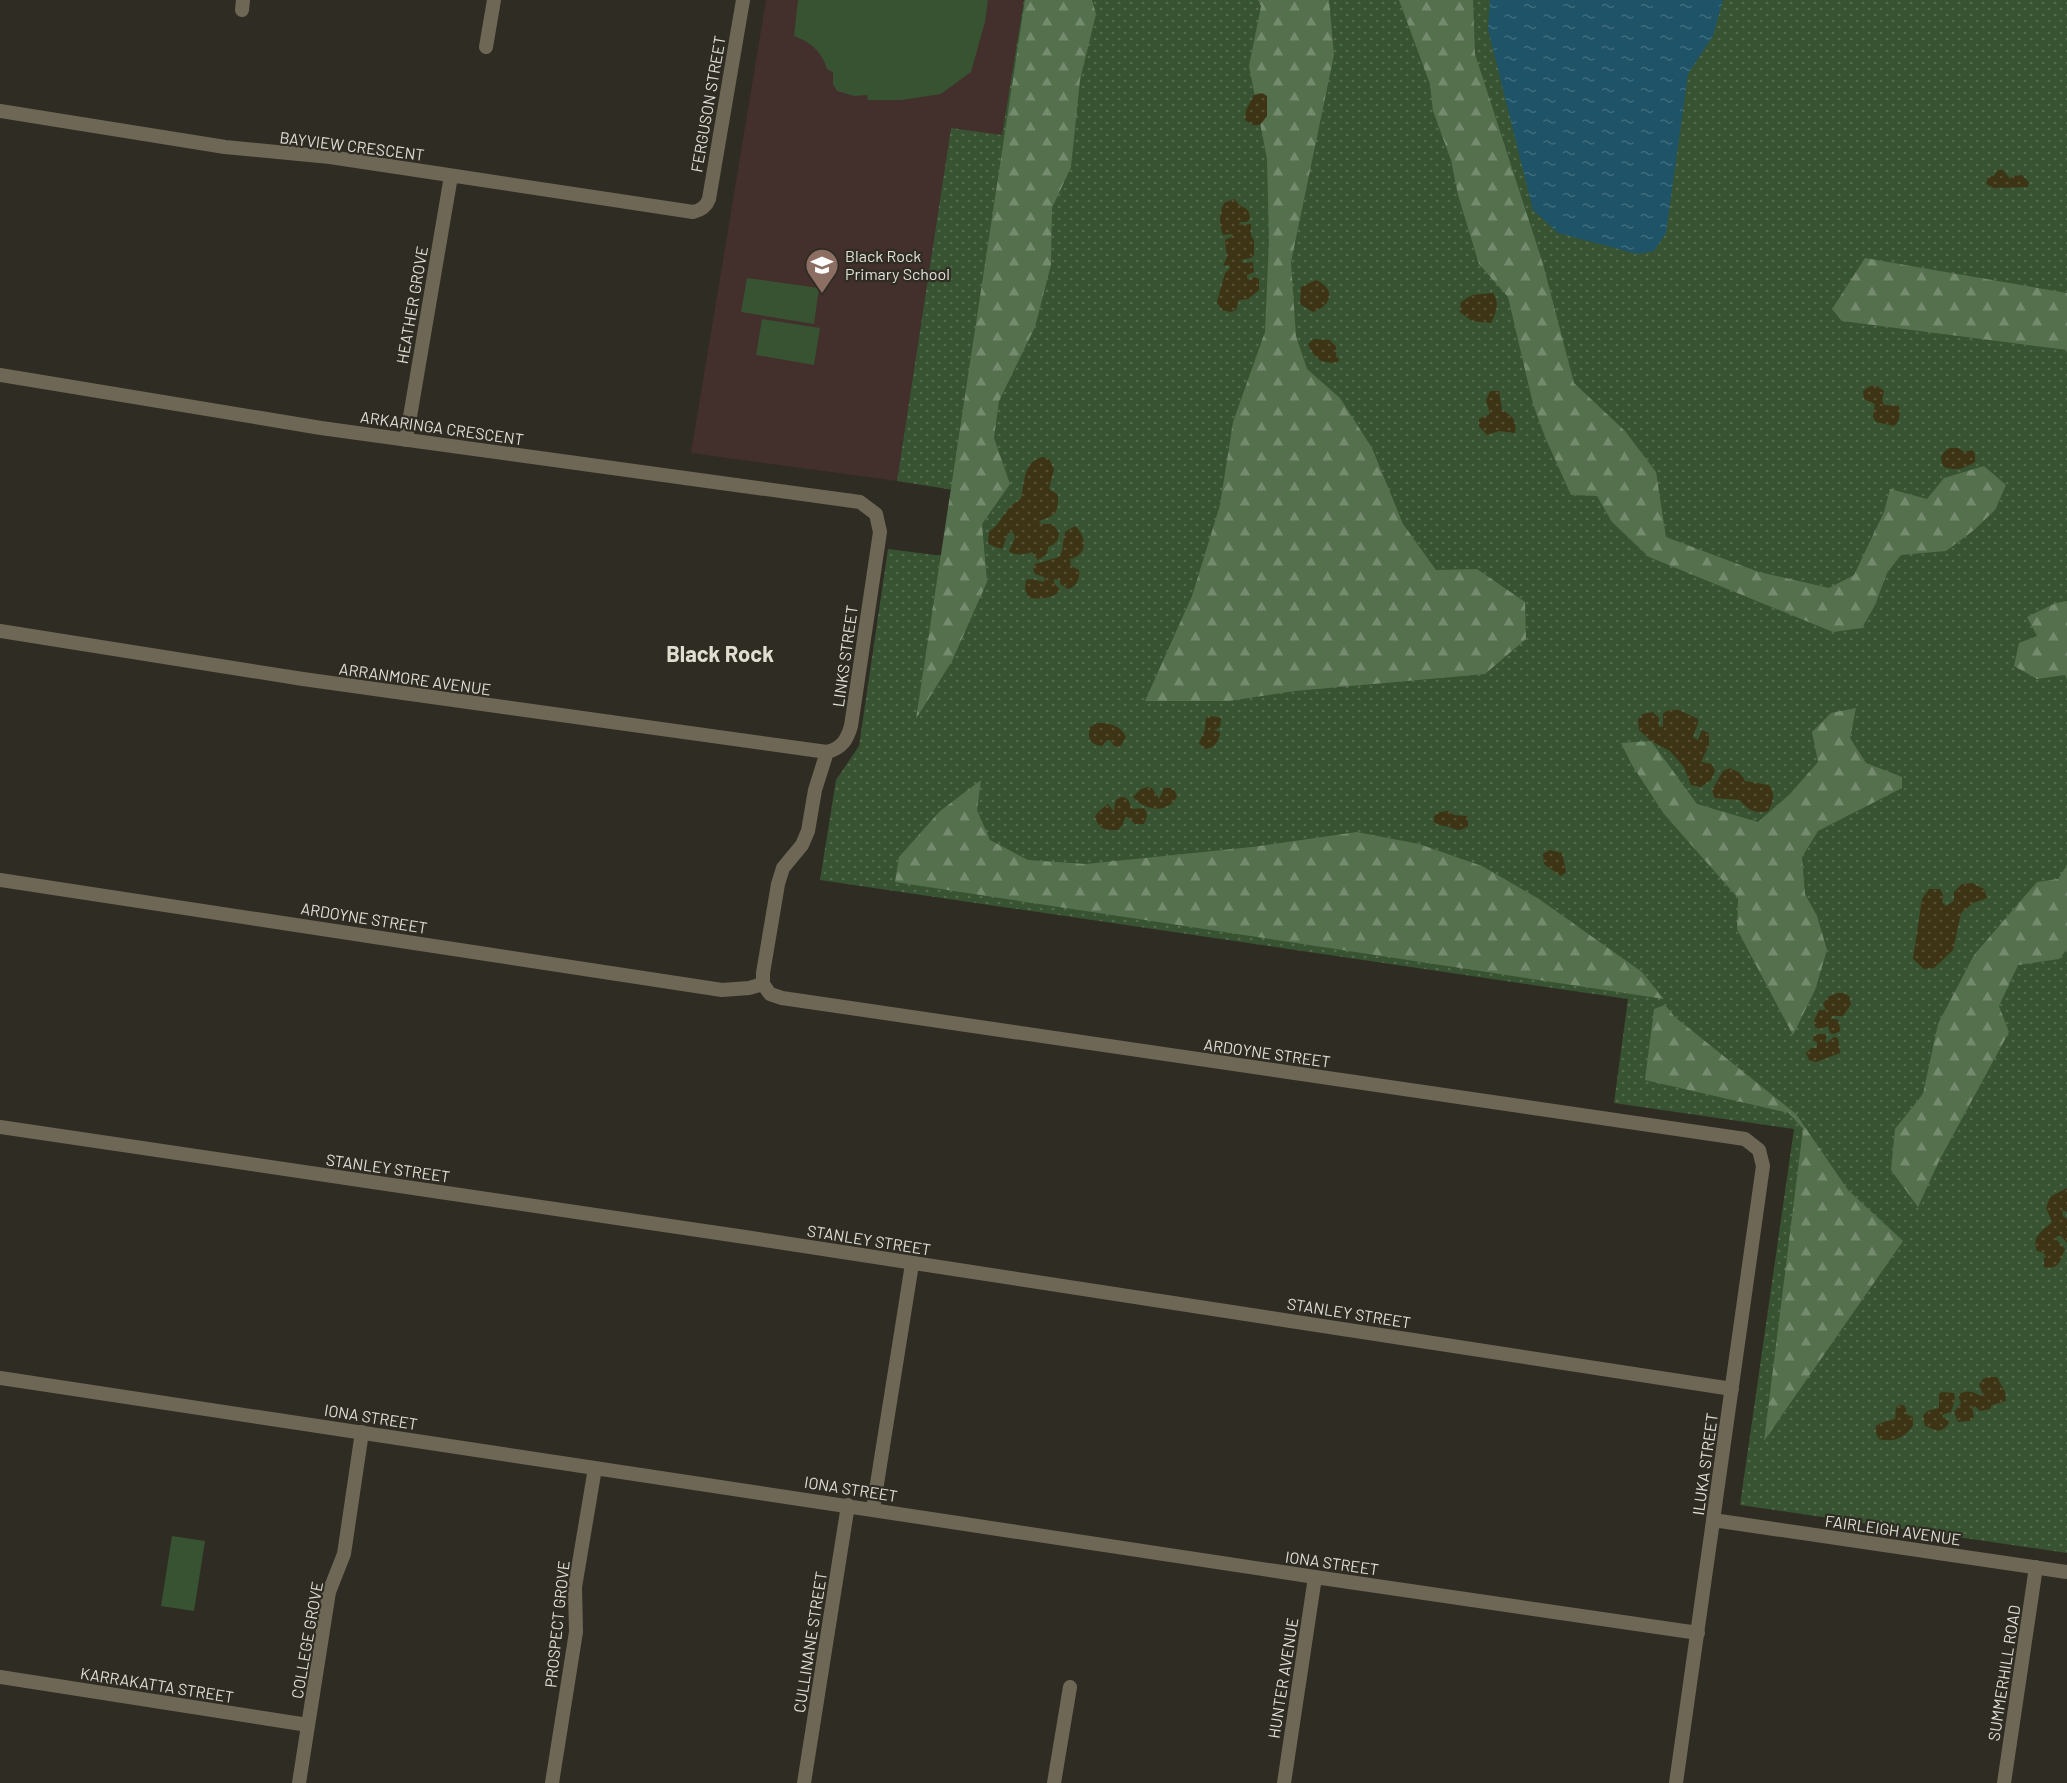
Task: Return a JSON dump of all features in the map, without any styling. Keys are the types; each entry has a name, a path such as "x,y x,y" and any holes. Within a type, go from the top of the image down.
{"street":[{"path":"486,47 494,0"},
{"name":"FERGUSON STREET","path":"699,211 705,207 709,199 743,0"},
{"name":"BAYVIEW CRESCENT","path":"0,111 225,147 330,157 685,212 699,211"},
{"name":"HEATHER GROVE","path":"406,440 450,176"},
{"name":"ARKARINGA CRESCENT","path":"0,375 406,440 860,502 876,514"},
{"name":"LINKS STREET","path":"827,752 842,745 848,738 851,726 880,532 876,514"},
{"name":"ARRANMORE AVENUE","path":"0,631 303,680 827,752"},
{"path":"813,750 815,790"},
{"path":"766,988 763,973 778,884 783,868 802,845 808,831 815,790 827,752"},
{"name":"ARDOYNE STREET","path":"0,880 722,990 742,996 766,988 782,998 1745,1139 1759,1150"},
{"name":"STANLEY STREET","path":"0,1127 745,1237 1732,1389"},
{"name":"ILUKA STREET","path":"1676,1783 1763,1166 1759,1150"},
{"path":"873,1509 912,1264"},
{"name":"IONA STREET","path":"0,1378 1698,1633"},
{"name":"COLLEGE GROVE","path":"299,1783 329,1592 344,1554 362,1432"},
{"name":"PROSPECT GROVE","path":"552,1783 576,1632 575,1587 595,1468"},
{"name":"CULLINANE STREET","path":"804,1783 848,1505"},
{"name":"FAIRLEIGH AVENUE","path":"1713,1520 2067,1572"},
{"name":"SUMMERHILL ROAD","path":"2004,1783 2036,1567"},
{"name":"HUNTER AVENUE","path":"1284,1783 1315,1577"},
{"name":"KARRAKATTA STREET","path":"0,1677 308,1725"},
{"path":"1054,1783 1070,1687"}],"shaded area":[{"name":"Black Rock Primary School","path":"766,0 1024,0 1002,136 951,129 897,481 691,453"}],"green space":[{"path":"798,0 988,0 985,22 971,72 941,94 902,100 868,100 867,95 854,96 837,91 833,84 833,72 827,69 819,52 794,36"},
{"path":"1024,0 2067,0 2067,1553 1740,1505 1794,1129 1614,1103 1628,999 820,880 836,780 859,746 888,549 943,556 954,490 897,481 951,128 1002,135"},
{"path":"1025,0 1092,0 1096,14 1080,80 1071,167 1052,208 1051,265 1035,327 999,401 994,438 1010,484 982,524 987,582 952,661 916,719"},
{"path":"1258,0 1329,0 1334,55 1291,262 1296,336 1307,369 1340,398 1372,448 1403,524 1436,570 1477,569 1525,602 1526,639 1485,674 1295,691 1229,701 1145,701 1192,596 1220,505 1233,422 1265,332 1269,240 1267,159 1249,66 1261,6"},
{"path":"1399,0 1473,0 1475,54 1543,264 1574,383 1625,431 1656,472 1666,537 1759,572 1829,588 1854,575 1884,512 1890,489 1927,499 1944,478 1984,466 2006,485 1995,510 1974,530 1946,551 1901,555 1887,573 1875,605 1862,628 1833,632 1649,557 1612,522 1597,496 1571,495 1533,404 1508,297 1479,264 1458,195 1451,160 1433,111 1430,84"},
{"path":"1865,258 2067,293 2067,350 1842,321 1832,309"},
{"path":"747,278 819,288 814,324 741,312"},
{"path":"762,319 820,328 814,365 756,355"},
{"path":"2067,601 2067,680 2065,675 2037,679 2014,666 2019,643 2037,636 2027,617 2056,603"},
{"path":"1856,708 1850,738 1866,763 1902,777 1902,788 1818,831 1802,857 1805,894 1817,916 1827,950 1815,990 1793,1035 1737,929 1738,898 1664,814 1632,765 1621,743 1651,741 1697,804 1758,822 1790,794 1818,762 1812,732 1831,713"},
{"path":"981,780 977,810 990,840 1028,860 1086,864 1252,847 1357,832 1419,844 1482,866 1539,899 1642,972 1664,999 895,882 899,857 940,811"},
{"path":"2067,865 2067,949 2059,959 2018,965 1999,1006 2009,1032 1939,1161 1918,1207 1891,1170 1895,1129 1923,1094 1938,1024 1974,955 2037,882 2058,879"},
{"path":"1665,1005 1675,1017 1796,1114 1848,1190 1903,1241 1764,1441 1803,1129 1789,1113 1645,1080 1654,1009"},
{"path":"172,1536 205,1541 194,1611 161,1606"}],"sand":[{"path":"1262,93 1267,96 1267,116 1260,125 1253,125 1245,120 1246,110 1254,95"},
{"path":"1998,170 2003,170 2010,179 2012,176 2022,175 2029,182 2028,187 1994,188 1986,184 1988,177 1994,176"},
{"path":"1234,199 1249,213 1250,219 1247,222 1240,222 1239,225 1251,224 1254,255 1241,260 1243,263 1253,262 1254,272 1247,275 1247,278 1249,280 1254,277 1259,279 1259,290 1248,299 1239,300 1236,310 1231,312 1222,310 1217,302 1225,273 1230,268 1229,265 1223,266 1227,257 1225,240 1233,236 1232,234 1223,235 1220,215 1224,203"},
{"path":"1316,280 1327,288 1329,297 1324,305 1313,312 1300,304 1301,287"},
{"path":"1493,293 1497,304 1491,323 1472,321 1460,312 1461,302 1472,295"},
{"path":"1314,339 1330,340 1336,347 1338,362 1327,362 1316,357 1308,344"},
{"path":"1870,386 1877,386 1884,391 1882,400 1884,405 1899,406 1899,417 1894,426 1876,422 1873,417 1875,404 1864,399 1863,391"},
{"path":"1490,391 1499,391 1502,410 1513,418 1515,433 1499,431 1487,435 1479,426 1479,419 1490,414 1486,400"},
{"path":"1950,448 1958,448 1964,452 1972,450 1975,454 1975,462 1960,469 1944,467 1942,456"},
{"path":"1043,457 1049,459 1054,469 1049,489 1058,495 1058,501 1055,513 1039,521 1041,524 1053,524 1059,533 1056,542 1048,547 1047,554 1038,560 1032,552 1014,554 1009,551 1015,538 1013,532 1008,533 1002,549 988,544 989,532 1021,499 1028,468 1036,459"},
{"path":"1075,526 1082,535 1084,545 1080,554 1070,559 1071,566 1079,570 1077,582 1068,589 1060,584 1060,580 1054,579 1054,583 1060,590 1057,593 1046,598 1029,598 1025,589 1026,580 1043,582 1045,580 1044,577 1035,574 1033,569 1035,564 1059,557 1065,532"},
{"path":"1679,710 1698,719 1693,737 1698,740 1702,730 1709,733 1709,745 1701,762 1712,764 1715,771 1711,780 1701,787 1691,785 1684,767 1670,751 1651,741 1639,730 1638,719 1643,714 1653,712 1659,718 1659,727 1663,726 1663,713"},
{"path":"1211,716 1221,718 1220,727 1214,730 1220,732 1214,746 1205,749 1199,743 1205,730 1206,718"},
{"path":"1097,723 1110,724 1121,730 1126,737 1120,747 1114,746 1110,740 1102,746 1092,742 1089,737 1090,727"},
{"path":"1730,768 1740,773 1745,781 1769,785 1773,798 1768,811 1752,810 1740,800 1715,798 1712,790 1723,771"},
{"path":"1152,788 1159,799 1164,788 1175,791 1177,797 1168,806 1150,808 1133,797 1141,789"},
{"path":"1122,797 1128,800 1132,809 1144,808 1147,816 1144,824 1135,824 1125,817 1118,830 1101,827 1095,817 1098,812 1108,804 1114,812 1116,801"},
{"path":"1448,811 1454,815 1466,816 1468,826 1458,830 1434,822 1434,816"},
{"path":"1550,850 1562,853 1566,872 1561,876 1544,864 1543,854"},
{"path":"1972,883 1984,889 1987,898 1973,903 1961,913 1953,950 1934,968 1924,969 1913,959 1922,899 1929,889 1940,889 1943,895 1942,902 1946,906 1954,901 1954,892 1962,884"},
{"path":"1837,993 1849,996 1851,1004 1843,1016 1832,1016 1831,1019 1837,1019 1839,1022 1840,1031 1834,1034 1830,1033 1828,1026 1820,1029 1815,1027 1814,1021 1819,1010 1826,1010 1823,1004 1828,997"},
{"path":"1819,1034 1827,1036 1825,1041 1827,1043 1834,1037 1838,1038 1840,1053 1816,1062 1809,1060 1806,1053 1811,1048 1817,1048 1817,1042 1813,1040 1814,1036"},
{"path":"2067,1188 2067,1212 2062,1210 2063,1216 2067,1219 2067,1243 2061,1236 2057,1236 2056,1239 2065,1249 2062,1257 2056,1266 2044,1267 2046,1257 2044,1253 2037,1251 2036,1238 2052,1222 2046,1208 2050,1197"},
{"path":"1997,1377 2005,1392 2006,1401 1980,1411 1975,1406 1972,1408 1974,1417 1970,1421 1958,1422 1954,1412 1961,1403 1958,1395 1973,1392 1981,1396 1983,1394 1979,1385 1983,1379"},
{"path":"1954,1393 1955,1398 1951,1412 1942,1415 1949,1423 1938,1431 1925,1426 1923,1416 1927,1411 1939,1408 1939,1394"},
{"path":"1903,1405 1906,1408 1906,1414 1913,1417 1913,1426 1906,1434 1898,1438 1879,1439 1876,1433 1877,1426 1895,1419 1896,1408"}],"water":[{"path":"1490,0 1723,0 1713,36 1688,74 1666,233 1654,251 1637,254 1558,233 1533,210 1488,29"}],"place":[{"name":"Black Rock Primary School","path":"822,294"}],"district":[{"name":"Black Rock","path":"720,654"}]}
